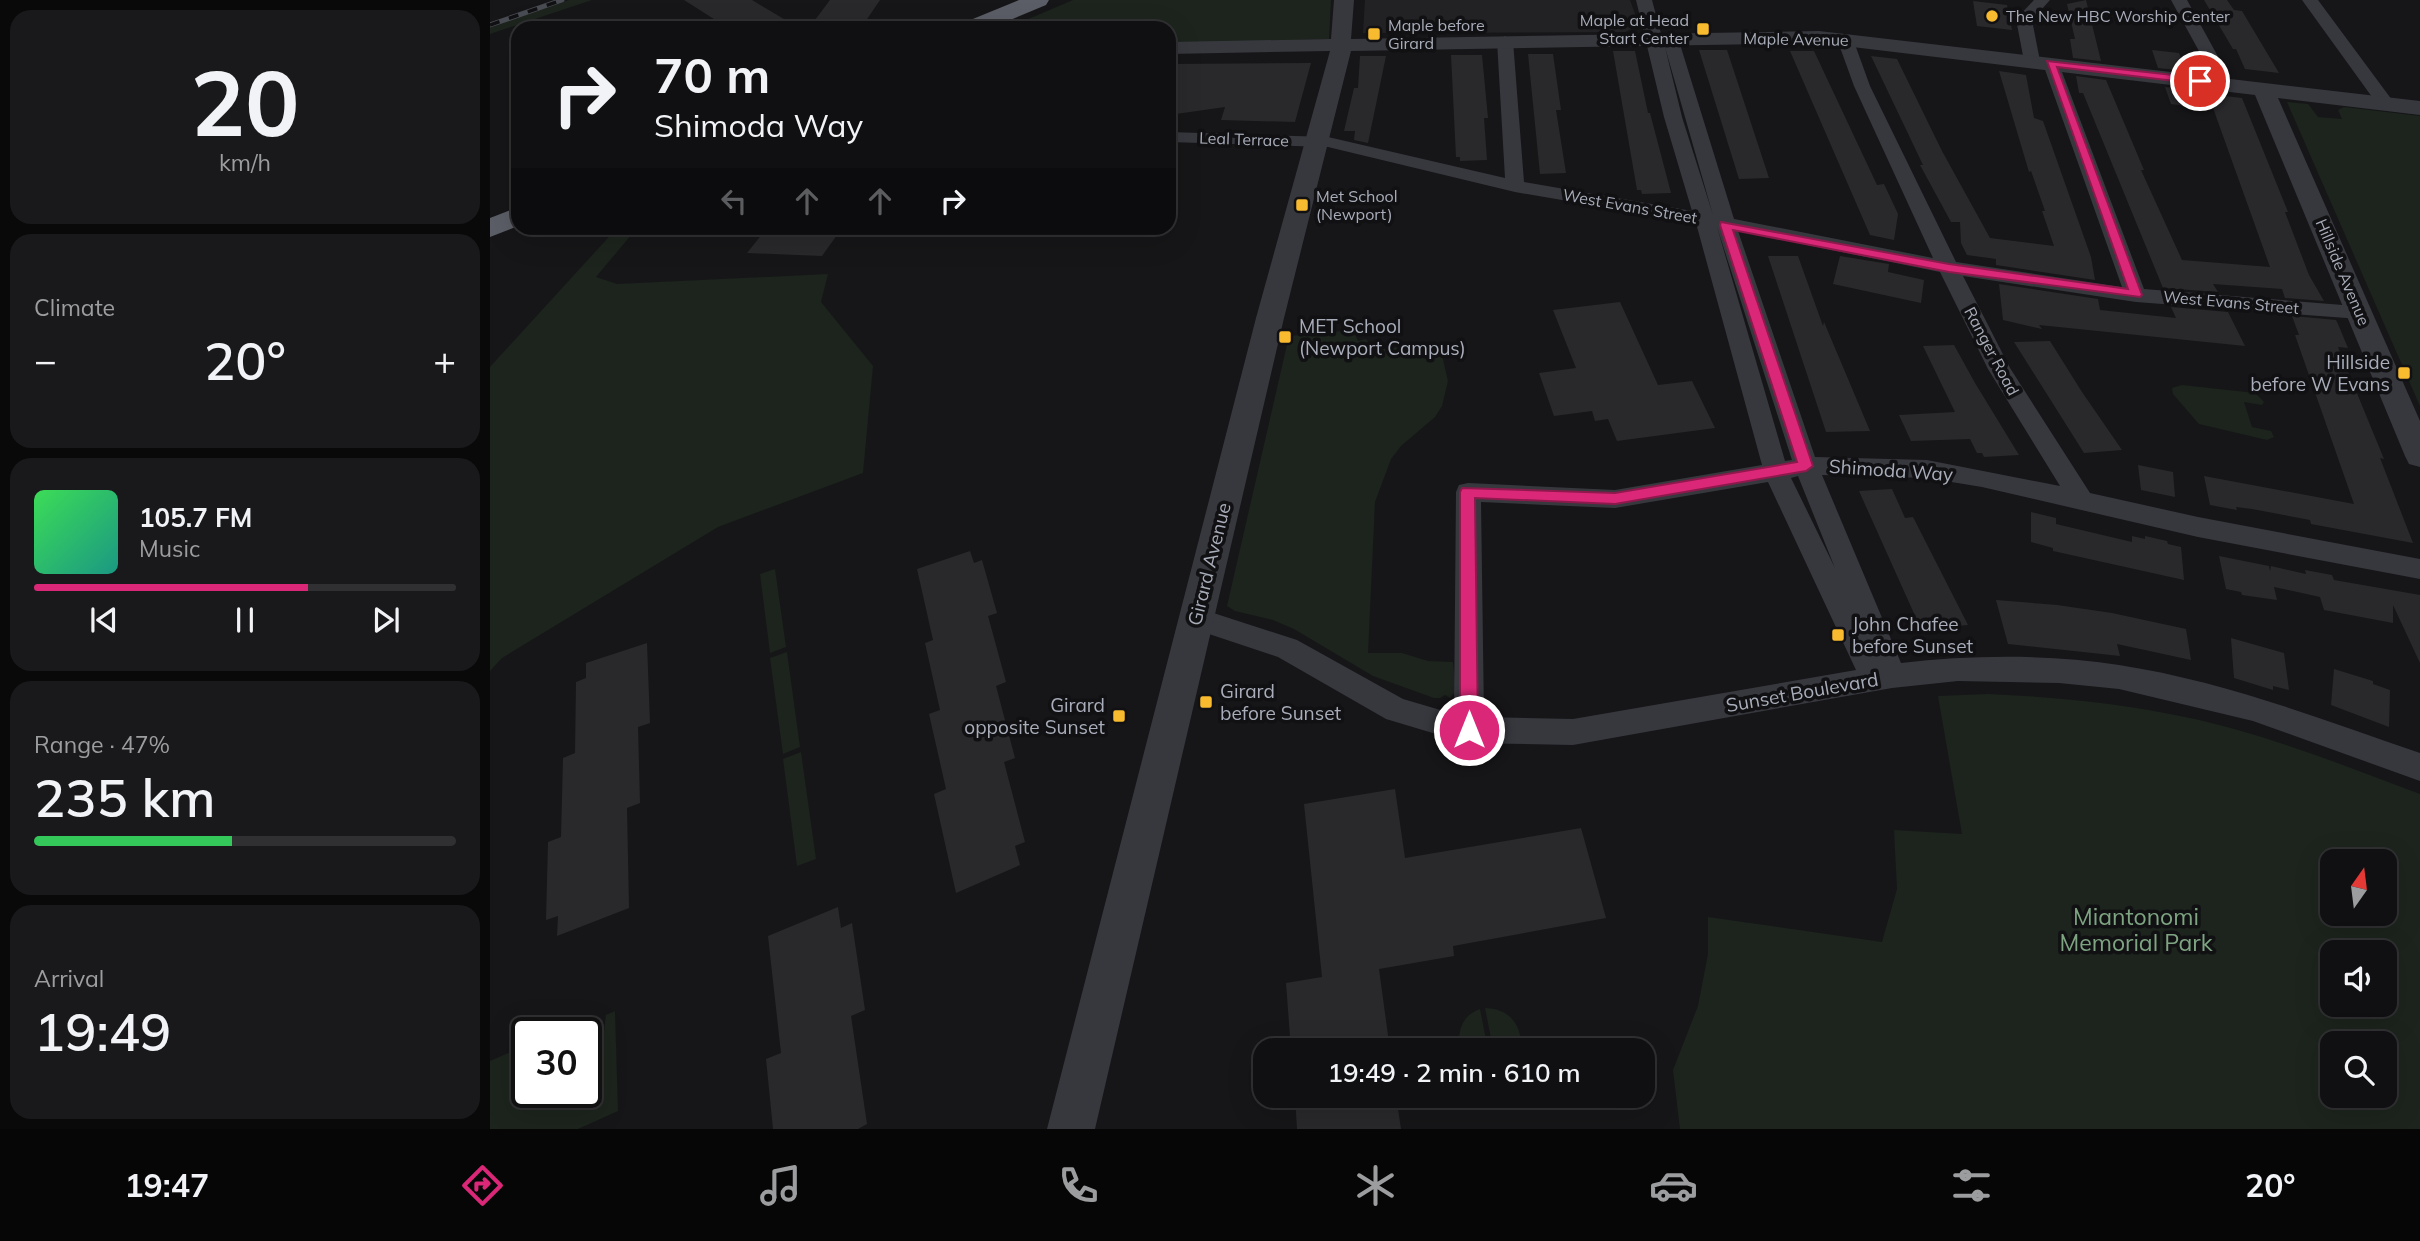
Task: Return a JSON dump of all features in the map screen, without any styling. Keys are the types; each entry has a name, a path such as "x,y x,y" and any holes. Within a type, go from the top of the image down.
{"highway":[{"path":"988,21 1038,0"},
{"path":"490,228 511,219"}],"street":[{"name":"Girard Avenue","path":"1071,1129 1269,318 1319,142 1342,45 1344,0"},
{"path":"1644,0 1662,39"},
{"path":"1660,0 1664,72 1673,117 1715,222 1883,678"},
{"path":"2042,0 2024,19 2136,295"},
{"path":"2179,0 2225,84"},
{"path":"2310,0 2386,104"},
{"name":"Maple Avenue","path":"1176,48 1794,37 1845,39 2420,108"},
{"name":"Ranger Road","path":"1845,39 1862,86 1904,179 1998,369 2083,502"},
{"path":"1505,41 1514,186"},
{"name":"Hillside Avenue","path":"2263,89 2420,456"},
{"name":"Leal Terrace","path":"1176,137 1319,142"},
{"name":"West Evans Street","path":"1319,142 1514,186 1949,268 2136,295 2360,312"},
{"path":"1715,222 1776,472 1883,678"},
{"name":"Shimoda Way","path":"1469,730 1468,492 1615,499 1806,466 1927,469 1982,478 2198,527 2420,569"},
{"name":"Sunset Boulevard","path":"1195,618 1287,648 1396,710 1469,730 1573,733 1883,678 1958,669 2059,671 2119,677 2253,708 2420,767"}],"shaded area":[{"path":"1365,0 1630,0 1639,25 1625,32 1363,33"}],"green space":[{"path":"569,0 592,0 529,21 511,21 511,27 490,34 490,27"},
{"path":"1073,0 1331,0 1329,39 1176,44 1176,21 1024,21"},
{"path":"2287,102 2308,104 2318,117 2342,119 2338,110 2344,107 2420,116 2420,406"},
{"path":"611,235 631,235 596,277 617,284 828,274 821,302 873,366 863,473 718,527 502,658 490,671 490,367"},
{"path":"1353,330 1358,341 1366,339 1372,347 1392,348 1439,342 1448,381 1442,406 1435,417 1401,446 1391,459 1375,502 1368,653 1402,653 1428,661 1453,662 1456,691 1450,698 1445,695 1434,698 1373,676 1294,629 1273,620 1235,611 1227,606 1289,336"},
{"path":"2182,385 2255,393 2264,402 2262,405 2244,402 2252,427 2271,431 2274,437 2267,440 2199,424 2173,394 2172,388"},
{"path":"775,569 786,647 770,653 760,574"},
{"path":"787,652 800,747 783,754 770,658"},
{"name":"Miantonomi Memorial Park","path":"1988,694 2063,699 2112,704 2185,717 2275,741 2420,794 2420,1129 1680,1129 1673,1070 1698,1006 1708,954 1708,917 1882,942 1897,889 1894,830 1962,834 1938,696"},
{"path":"801,752 816,859 797,866 783,759"},
{"path":"1485,1008 1508,1015 1517,1026 1521,1038 1491,1038"},
{"path":"1480,1009 1486,1038 1459,1038 1465,1020"},
{"path":"615,1011 618,1111 578,1129 490,1129 490,1061 511,1052 511,1108 602,1108 602,1033 606,1015"}],"building":[{"path":"684,0 752,0 787,21 717,21"},
{"path":"830,0 880,0 866,21 814,21"},
{"path":"2086,0 2101,61 2073,58 2070,39 2075,39 2067,4"},
{"path":"2204,0 2227,0 2234,10 2242,11 2279,73 2245,69 2236,49 2233,49"},
{"name":"The New HBC Worship Center","path":"1973,1 2007,5 2012,30 1977,26"},
{"path":"1699,50 1727,50 1769,178 1739,179"},
{"path":"2152,50 2179,53 2186,71 2158,68"},
{"path":"1613,51 1635,51 1648,113 1671,193 1642,194 1641,190 1637,190"},
{"path":"1790,51 1814,51 1877,185 1884,184 1898,214 1894,240 1870,235"},
{"path":"1528,54 1553,54 1561,110 1556,110 1566,173 1540,174"},
{"path":"1451,55 1482,55 1488,118 1484,118 1487,160 1460,161 1460,157 1456,157"},
{"path":"1360,56 1386,56 1368,143 1354,140 1355,131 1344,131 1354,88 1358,88"},
{"path":"1871,56 1897,59 1942,151 1990,238 2054,246 1999,71 2026,75 2034,118 2043,121 2091,257 2095,280 1996,265 1996,259 1967,255 1961,243 1960,222 1951,222 1920,165 1923,165"},
{"path":"1311,63 1295,122 1221,120 1225,107 1176,114 1176,64"},
{"path":"2076,76 2106,80 2144,170 2141,170 2182,260 2270,267 2208,94 2242,98 2288,212 2285,212 2309,275 2324,301 2285,298 2282,289 2213,284 2218,292 2163,288 2083,93 2079,93"},
{"path":"2165,87 2193,90 2199,108 2171,104"},
{"path":"761,235 837,235 822,256 747,253"},
{"path":"1768,256 1798,256 1823,326 1824,322 1870,431 1826,432"},
{"path":"1840,256 1889,264 1888,272 1924,280 1921,303 1833,284"},
{"path":"1999,284 2098,299 2100,310 2176,318 2171,307 2228,312 2245,346 2039,325 2042,329 2003,320"},
{"path":"1620,302 1658,385 1692,381 1715,428 1617,441 1608,419 1595,421 1592,411 1554,416 1539,373 1576,368 1553,310"},
{"path":"2292,316 2336,320 2348,348 2338,347 2384,459 2380,458 2413,543 2311,524 2310,520 2252,509 2236,507 2237,510 2210,505 2204,476 2354,504 2295,335 2299,335"},
{"path":"2050,341 2122,450 2084,453 2014,342"},
{"path":"1954,345 2019,455 1984,457 1982,453 1977,453 1970,439 1911,441 1899,415 1955,412 1923,346"},
{"path":"2138,465 2173,472 2175,497 2141,490"},
{"path":"1892,489 1905,518 1913,517 1968,625 1921,629 1859,491"},
{"path":"2031,512 2056,518 2056,524 2132,542 2132,536 2145,539 2145,536 2181,547 2184,580 2053,551 2053,548 2031,542"},
{"path":"970,551 974,563 982,560 997,613 988,616 1006,682 996,686 1015,758 1004,762 1025,842 1015,846 1020,865 956,893 934,794 946,789 929,714 940,710 925,643 933,640 917,569"},
{"path":"2219,556 2269,566 2270,571 2271,566 2306,574 2305,570 2332,575 2334,580 2420,595 2420,663 2393,605 2393,623 2324,610 2320,597 2274,587 2277,600 2242,595 2241,592 2226,589"},
{"path":"1996,600 2112,613 2186,629 2191,660 2117,644 2120,656 2008,644"},
{"path":"2231,638 2284,653 2289,690 2273,686 2273,690 2234,678"},
{"path":"647,643 650,723 638,727 640,803 627,808 629,908 557,936 558,916 546,920 548,842 561,837 563,758 575,753 576,682 586,678 586,663"},
{"path":"2334,669 2373,681 2373,684 2390,690 2389,727 2331,705"},
{"path":"1395,789 1405,858 1581,828 1606,918 1453,946 1454,956 1379,969 1388,1038 1290,1038 1286,983 1322,977 1304,804"},
{"path":"838,907 841,928 852,923 865,1010 851,1016 867,1124 858,1129 773,1129 766,1059 781,1053 768,936"},
{"path":"1296,1108 1398,1108 1401,1129 1297,1129"}],"railway":[{"path":"490,25 562,0"}],"place":[{"name":"The New HBC Worship Center","path":"1992,16"},
{"name":"Maple at Head Start Center","path":"1703,29"},
{"name":"Maple before Girard","path":"1374,34"},
{"name":"Met School (Newport)","path":"1302,205"},
{"name":"MET School (Newport Campus)","path":"1285,337"},
{"name":"Hillside before W Evans","path":"2404,373"},
{"name":"John Chafee before Sunset","path":"1838,635"},
{"name":"Girard before Sunset","path":"1206,702"},
{"name":"Girard opposite Sunset","path":"1119,716"}],"route":[{"path":"1469,730 1468,492 1615,499 1806,466 1726,225 1949,268 2136,295 2050,64 2200,81"}]}
